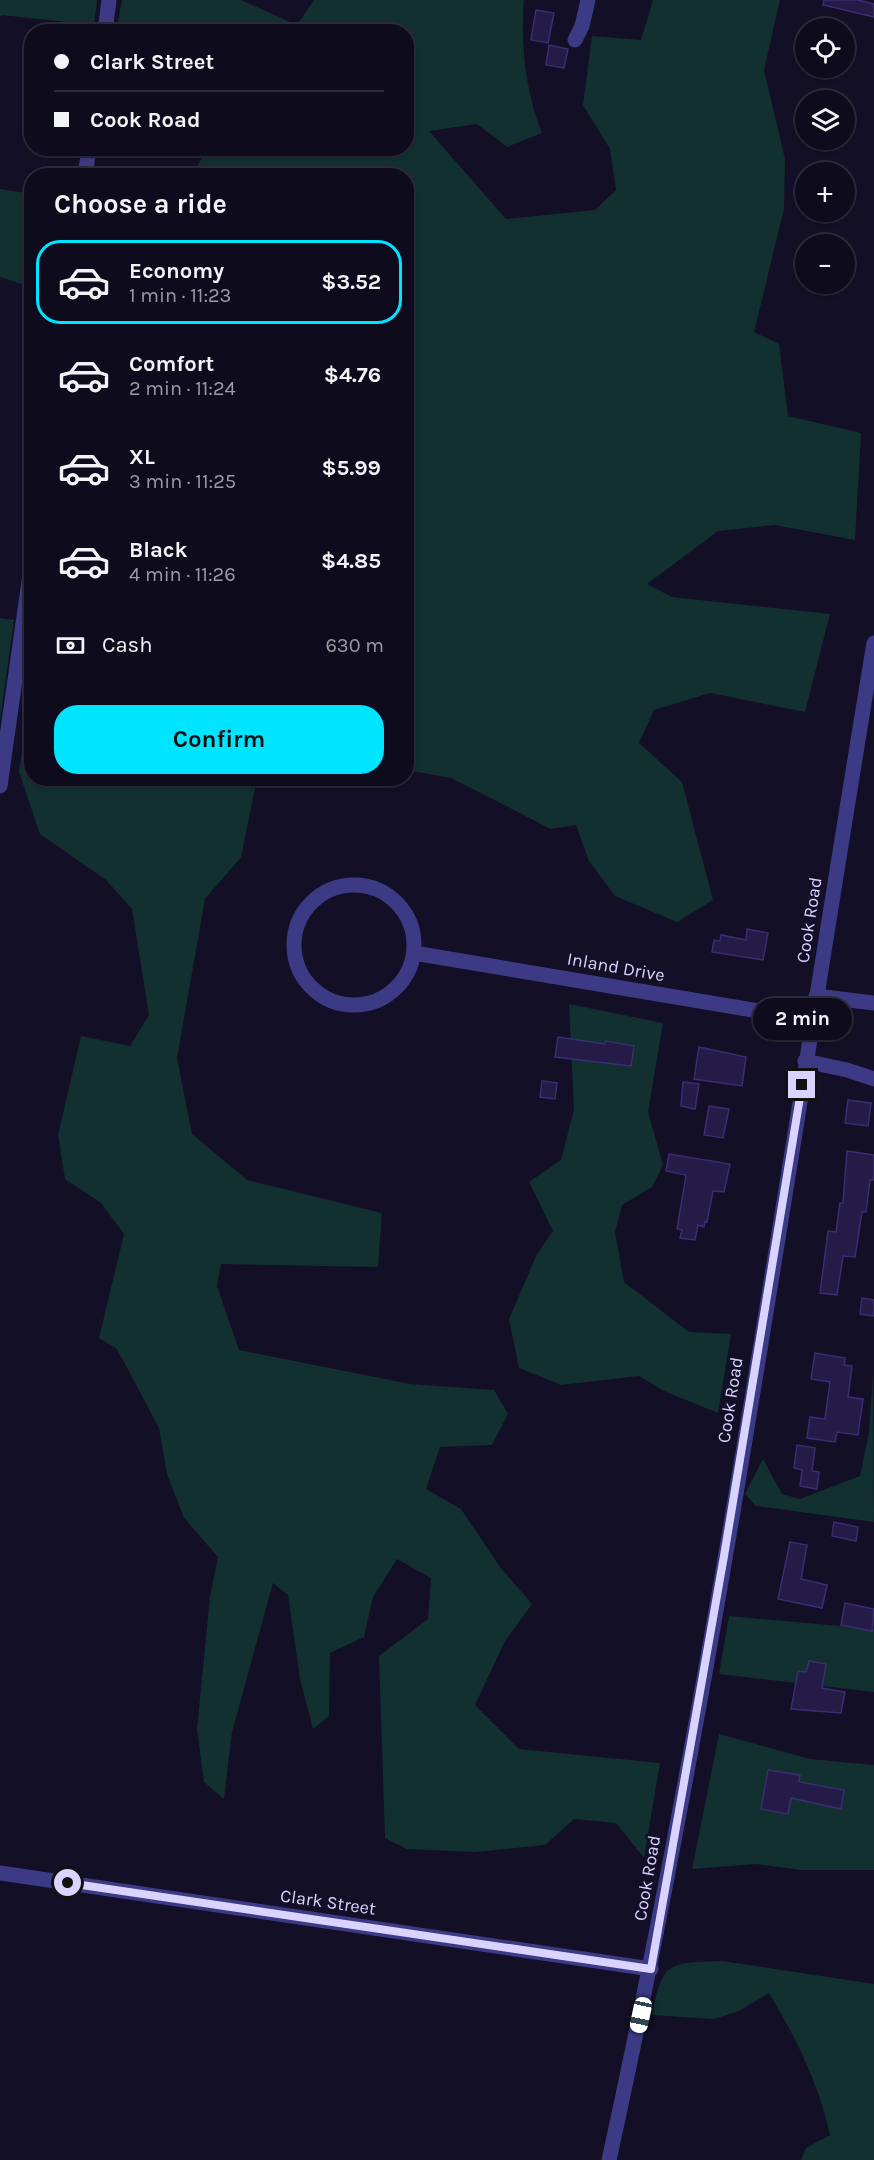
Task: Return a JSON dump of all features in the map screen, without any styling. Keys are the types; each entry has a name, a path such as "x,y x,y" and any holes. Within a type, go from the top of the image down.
{"street":[{"path":"106,24 109,0"},
{"path":"575,40 582,26 588,0"},
{"path":"0,786 24,616"},
{"name":"Cook Road","path":"609,2160 651,1969 724,1556 874,643"},
{"path":"348,885 377,889 395,901 405,912 413,932 414,953 408,972 396,989 367,1004 346,1005 333,1002 315,992 302,976 293,946 297,925 303,913 322,894 348,885"},
{"name":"Inland Drive","path":"414,953 812,1020"},
{"path":"816,996 874,1003"},
{"path":"805,1061 847,1070 874,1079"},
{"name":"Clark Street","path":"0,1873 651,1969"}],"green space":[{"path":"0,0 97,0 94,24 2,15 0,17"},
{"path":"122,0 241,0 295,24 117,24"},
{"path":"314,0 524,0 523,34 528,85 542,133 507,147 477,124 429,131 506,219 595,210 616,190 610,149 583,105 592,36 641,40 653,0 780,0 764,70 785,159 784,209 754,332 779,344 788,416 861,433 855,540 775,525 718,531 647,584 672,597 830,614 805,712 710,693 654,710 639,743 682,782 713,900 677,922 615,896 589,861 576,825 551,829 451,778 414,771 414,168 196,168 204,156 414,156 414,24 298,24"},
{"path":"0,189 24,193 24,285 0,277"},
{"path":"0,618 14,620 0,720"},
{"path":"24,736 24,786 256,786 241,857 205,899 177,1058 192,1134 247,1180 382,1213 378,1267 221,1264 217,1286 239,1350 410,1384 494,1390 508,1414 492,1445 440,1447 426,1489 461,1509 500,1567 532,1604 505,1641 475,1705 519,1749 660,1763 644,1858 616,1823 574,1819 545,1845 475,1852 407,1849 385,1838 379,1656 428,1619 431,1578 397,1559 373,1597 364,1637 330,1653 329,1716 313,1729 300,1679 288,1595 273,1583 232,1732 224,1799 204,1782 197,1729 210,1597 218,1557 184,1518 167,1474 159,1428 117,1349 99,1338 124,1234 101,1203 65,1179 58,1135 81,1036 130,1046 149,1015 132,909 106,880 40,834 19,772"},
{"path":"569,1004 663,1023 648,1112 663,1165 652,1187 622,1205 615,1232 624,1282 689,1332 731,1334 718,1413 664,1391 639,1376 561,1385 519,1368 509,1319 537,1254 553,1231 529,1182 561,1160 574,1110"},
{"path":"873,1373 874,1522 756,1506 745,1494 763,1459 782,1494 800,1499 860,1476 869,1432"},
{"path":"729,1616 874,1629 874,1692 719,1674"},
{"path":"719,1734 810,1759 874,1765 874,1870 801,1870 756,1864 692,1869"},
{"path":"722,1961 874,1984 874,2160 801,2160 806,2148 830,2135 820,2098 806,2062 769,1993 739,2011 714,2019 652,2015 660,1984 671,1968 679,1964"}],"building":[{"path":"824,0 858,0 874,4 874,17 823,5"},
{"path":"536,10 554,13 548,43 531,40"},
{"path":"549,45 568,49 564,68 546,65"},
{"path":"747,929 768,933 763,960 712,952 714,940 720,941 721,935 746,940"},
{"path":"558,1037 634,1046 631,1066 555,1057"},
{"path":"699,1047 746,1057 742,1086 694,1079"},
{"path":"542,1081 557,1083 555,1099 540,1097"},
{"path":"683,1082 699,1084 695,1109 681,1106"},
{"path":"848,1100 871,1103 868,1126 845,1123"},
{"path":"709,1106 729,1109 723,1138 704,1135"},
{"path":"847,1151 874,1155 874,1180 870,1180 866,1212 862,1212 855,1257 843,1256 837,1295 820,1293 828,1231 836,1232 840,1203 843,1203"},
{"path":"669,1154 730,1164 724,1192 713,1191 707,1222 705,1221 704,1227 698,1225 695,1240 680,1238 682,1230 677,1229 686,1175 666,1171"},
{"path":"862,1298 874,1300 874,1316 860,1314"},
{"path":"815,1353 845,1358 844,1365 852,1366 848,1397 863,1399 858,1435 837,1432 835,1442 807,1438 810,1417 825,1419 830,1382 811,1379"},
{"path":"797,1445 815,1448 812,1471 819,1472 817,1489 800,1486 802,1470 794,1468"},
{"path":"834,1522 858,1527 856,1541 832,1536"},
{"path":"790,1542 807,1545 801,1579 827,1585 822,1608 778,1599"},
{"path":"845,1603 874,1609 872,1631 841,1625"},
{"path":"809,1661 826,1664 822,1688 845,1692 841,1713 791,1709 798,1671 806,1672"},
{"path":"768,1770 800,1775 799,1782 844,1790 841,1809 791,1798 788,1814 761,1809"}],"route":[{"path":"68,1883 651,1969 724,1556 802,1085"}]}
